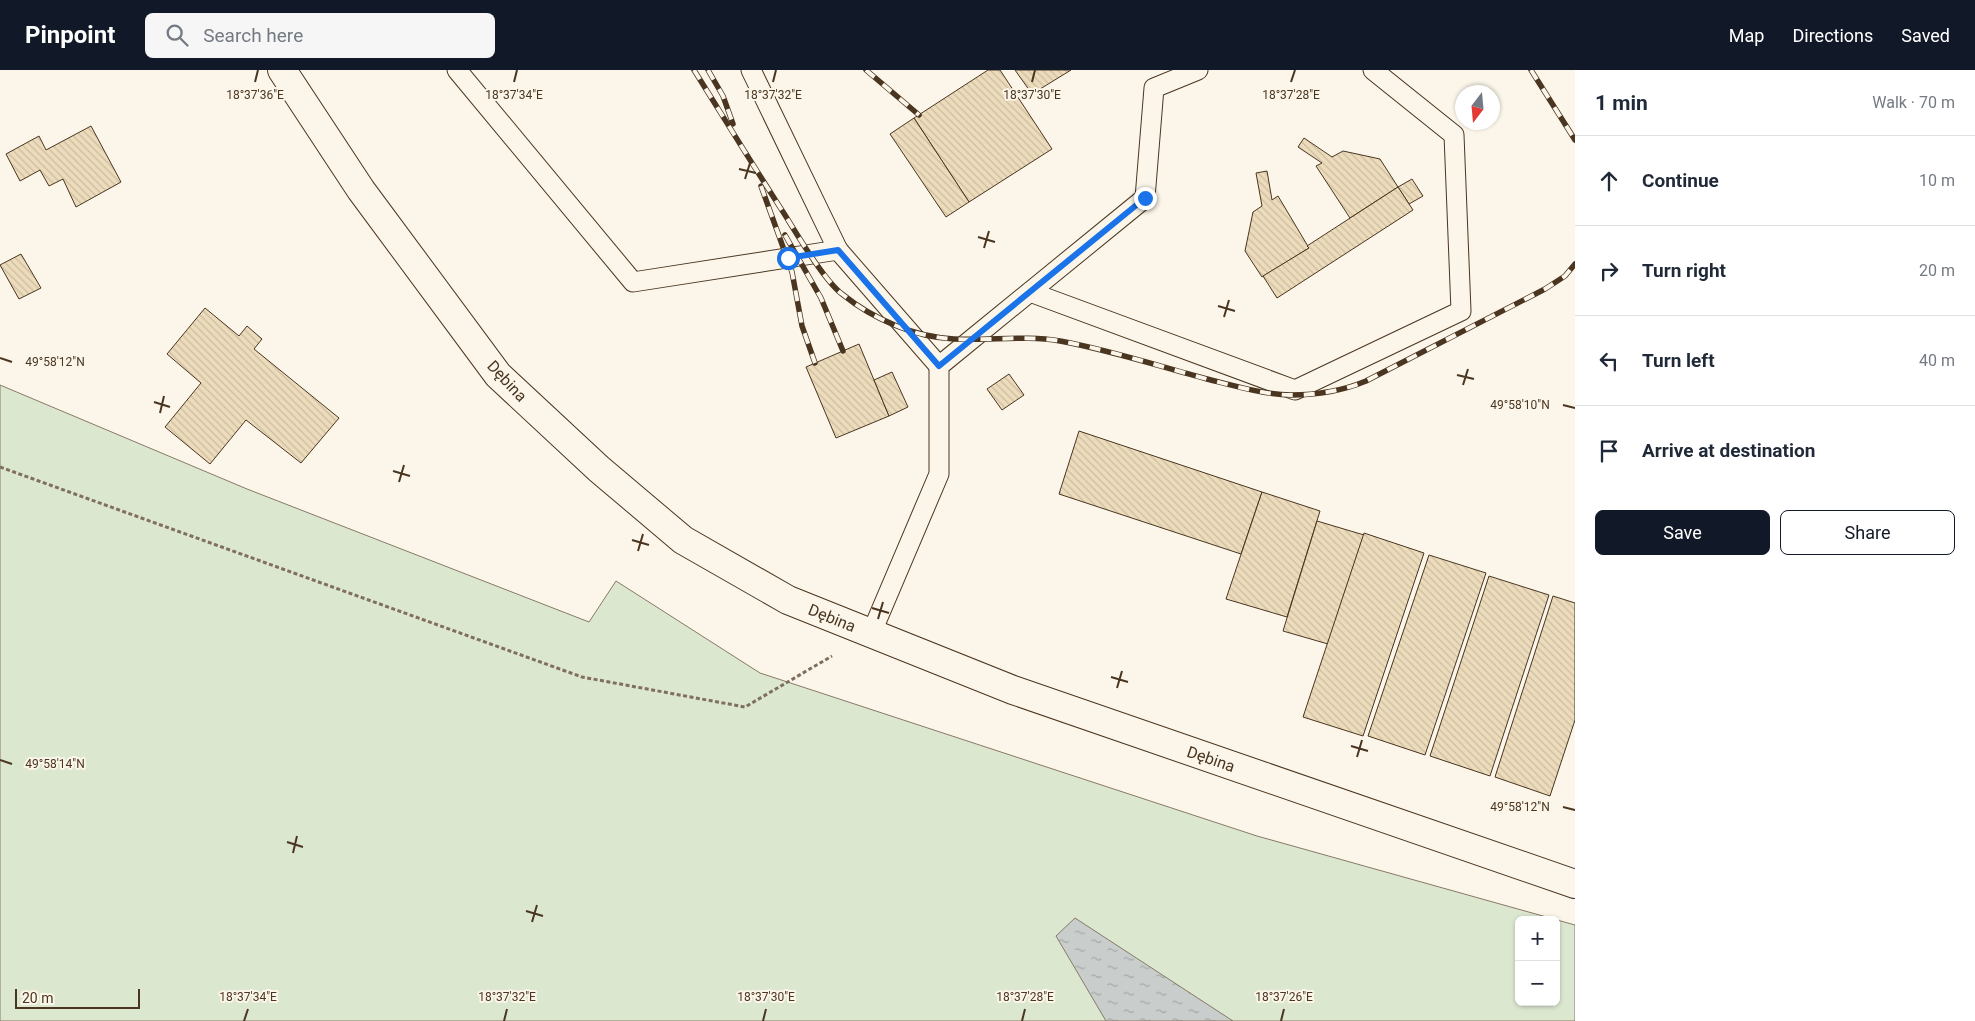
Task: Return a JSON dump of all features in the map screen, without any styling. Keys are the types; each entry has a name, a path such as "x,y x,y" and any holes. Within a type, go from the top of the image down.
{"street":[{"name":"Dębina","path":"282,70 361,190 498,375 599,470 683,540 788,600 1013,690 1575,884"}],"lane":[{"path":"458,70 633,282 838,250"},
{"path":"751,70 838,250 939,366 939,474 872,634"},
{"path":"939,366 1145,198 1154,88 1198,70"},
{"path":"1030,292 1294,390 1461,311 1454,135 1373,70"}],"path":[{"path":"0,467 582,677 744,707 872,634"}],"green space":[{"path":"0,385 247,489 589,622 616,581 760,673 1257,836 1543,916 1515,916 1515,1006 1560,1006 1560,921 1575,925 1575,1021 0,1021"}],"water":[{"path":"1075,918 1233,1021 1106,1021 1056,936"}],"building":[{"path":"988,70 1000,70 1052,149 969,202 914,118"},
{"path":"1015,70 1071,70 1032,94"},
{"path":"914,118 969,202 946,217 890,134"},
{"path":"91,126 121,182 76,207 63,179 49,186 40,170 20,181 6,154 39,136 46,150"},
{"path":"1304,138 1332,157 1343,151 1380,159 1398,187 1350,218 1316,166 1322,163 1298,147"},
{"path":"1267,171 1272,200 1278,196 1309,248 1262,277 1245,251 1253,212 1262,206 1256,173"},
{"path":"1412,179 1423,196 1409,204 1398,187"},
{"path":"1398,187 1413,210 1277,298 1263,276 1309,248 1307,246"},
{"path":"21,254 41,288 19,299 0,265"},
{"path":"205,308 239,336 247,326 262,339 254,349 339,418 301,463 246,420 210,464 165,427 201,383 167,354"},
{"path":"859,344 889,416 836,438 806,367"},
{"path":"892,372 908,407 889,416 874,380"},
{"path":"1009,374 1024,395 1002,410 987,389"},
{"path":"1079,431 1262,492 1241,554 1059,494"},
{"path":"1262,492 1320,511 1287,617 1226,599"},
{"path":"1317,521 1364,535 1328,644 1283,631"},
{"path":"1364,533 1424,553 1363,736 1303,717"},
{"path":"1429,555 1486,573 1425,755 1368,736"},
{"path":"1489,576 1549,595 1490,776 1430,756"},
{"path":"1553,596 1575,603 1575,720 1550,796 1495,777"}],"railway":[{"path":"694,70 804,246 827,279 842,294 867,311 895,325 924,335 954,339 1047,339 1116,354 1259,392 1281,395 1320,393 1339,390 1366,381 1545,289 1565,276 1575,264"},
{"path":"708,70 723,96 733,124"},
{"path":"866,70 919,115"},
{"path":"1531,70 1575,140"},
{"path":"761,186 792,272 802,326 815,363"},
{"path":"785,235 821,298 843,351"}],"route":[{"path":"788,258 838,250 939,366 1145,198"}]}
